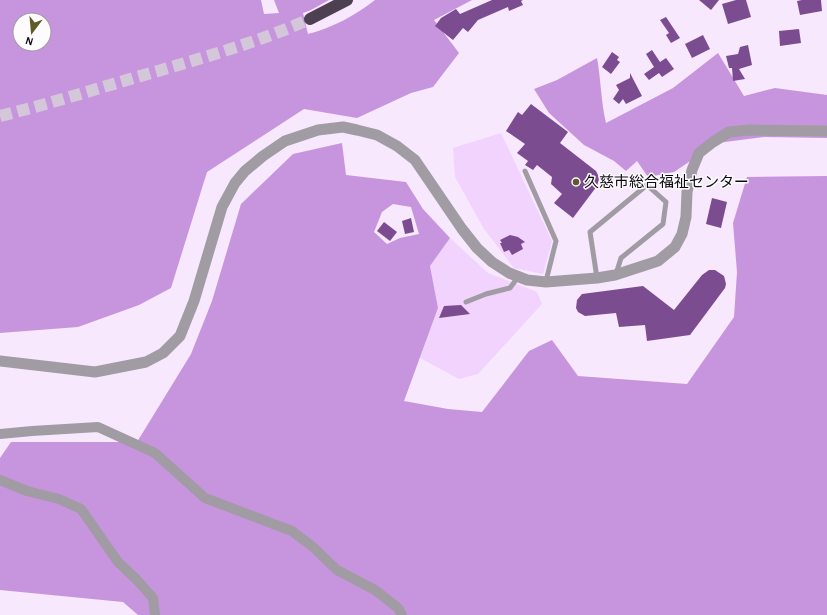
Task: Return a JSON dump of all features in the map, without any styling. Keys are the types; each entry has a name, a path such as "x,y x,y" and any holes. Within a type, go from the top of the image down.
{"highway":[{"path":"310,19 347,0"}],"street":[{"path":"0,361 94,372 146,362 163,353 180,336 194,301 222,207 235,183 245,171 285,141 318,130 343,128 357,130 377,135 396,146 415,160 462,229 492,262 509,273 526,280 546,282 615,275 658,261 675,247 682,234 686,217 687,192 692,170 699,153 729,132 750,130 827,131"},
{"path":"0,434 32,430 98,427 155,453 205,498 292,530 313,547 337,570 375,590 398,608 402,615"},
{"path":"0,480 27,491 59,499 81,509 118,562 153,598 155,615"}],"lane":[{"path":"525,171 556,241 546,282"},
{"path":"597,278 590,232 647,185 666,202 664,224 621,258 615,275"},
{"path":"466,302 486,294 510,288 518,277"}],"shaded area":[{"path":"0,0 261,0 264,14 279,13 274,0 329,0 303,13 308,34 343,20 360,11 375,0 472,0 434,20 459,53 433,87 411,93 357,118 304,109 207,172 171,288 139,305 78,327 0,333"},
{"path":"718,53 744,96 775,88 827,95 827,138 764,137 717,143 674,172 648,177 637,161 626,171 614,161 584,145 549,113 534,89 557,80 597,58 606,123 673,88"},
{"path":"501,133 552,241 543,274 514,268 484,229 455,177 453,148"},
{"path":"342,143 346,175 406,182 423,209 450,238 430,266 438,308 404,401 448,409 482,412 529,351 552,340 578,376 687,384 734,317 737,272 733,223 747,177 827,176 827,615 138,615 123,602 0,590 0,458 11,442 137,442 191,354 212,301 241,204 293,154","holes":["393,204 411,207 419,234 400,238 387,244 374,232 382,212"]},
{"path":"450,238 488,273 537,292 542,304 478,374 459,379 420,358 438,308 430,266"}],"building":[{"path":"492,0 523,0 521,1 523,5 509,11 508,7 478,20 468,32 463,28 453,40 435,26 441,18 456,9 460,14"},
{"path":"699,0 719,0 711,10"},
{"path":"736,0 746,0 751,17 728,24 722,4"},
{"path":"821,0 822,11 800,15 797,1"},
{"path":"666,17 680,38 671,43 666,35 669,33 660,20"},
{"path":"799,29 801,43 780,46 779,31"},
{"path":"703,35 710,49 692,58 685,44"},
{"path":"748,45 752,65 739,69 745,79 733,81 732,68 729,68 726,56 738,54 740,47"},
{"path":"652,50 660,62 666,58 674,69 662,77 659,73 649,80 644,74 654,67 646,54"},
{"path":"612,52 619,57 617,60 620,62 611,74 602,67"},
{"path":"630,73 642,96 626,104 623,99 619,104 613,99 619,90 616,85 630,78"},
{"path":"531,104 568,132 560,143 596,171 598,175 599,179 597,186 573,218 554,203 562,194 551,184 552,177 537,165 533,170 525,165 528,161 517,153 525,144 506,131 518,112 522,115"},
{"path":"712,198 727,202 721,228 706,224"},
{"path":"411,218 414,232 405,234 402,221"},
{"path":"384,222 397,232 390,241 377,231"},
{"path":"510,235 518,237 525,242 521,244 523,249 512,255 509,250 504,252 500,243 502,243 500,240"},
{"path":"709,270 715,270 724,276 726,284 725,288 690,335 647,341 645,325 619,327 616,313 585,316 578,312 576,308 577,300 582,294 643,286 674,310 702,275"},
{"path":"461,305 470,314 439,318 444,306"}],"tunnel":[{"path":"0,116 216,54 310,19"}],"place":[{"name":"久慈市総合福祉センター","path":"576,182"}]}
